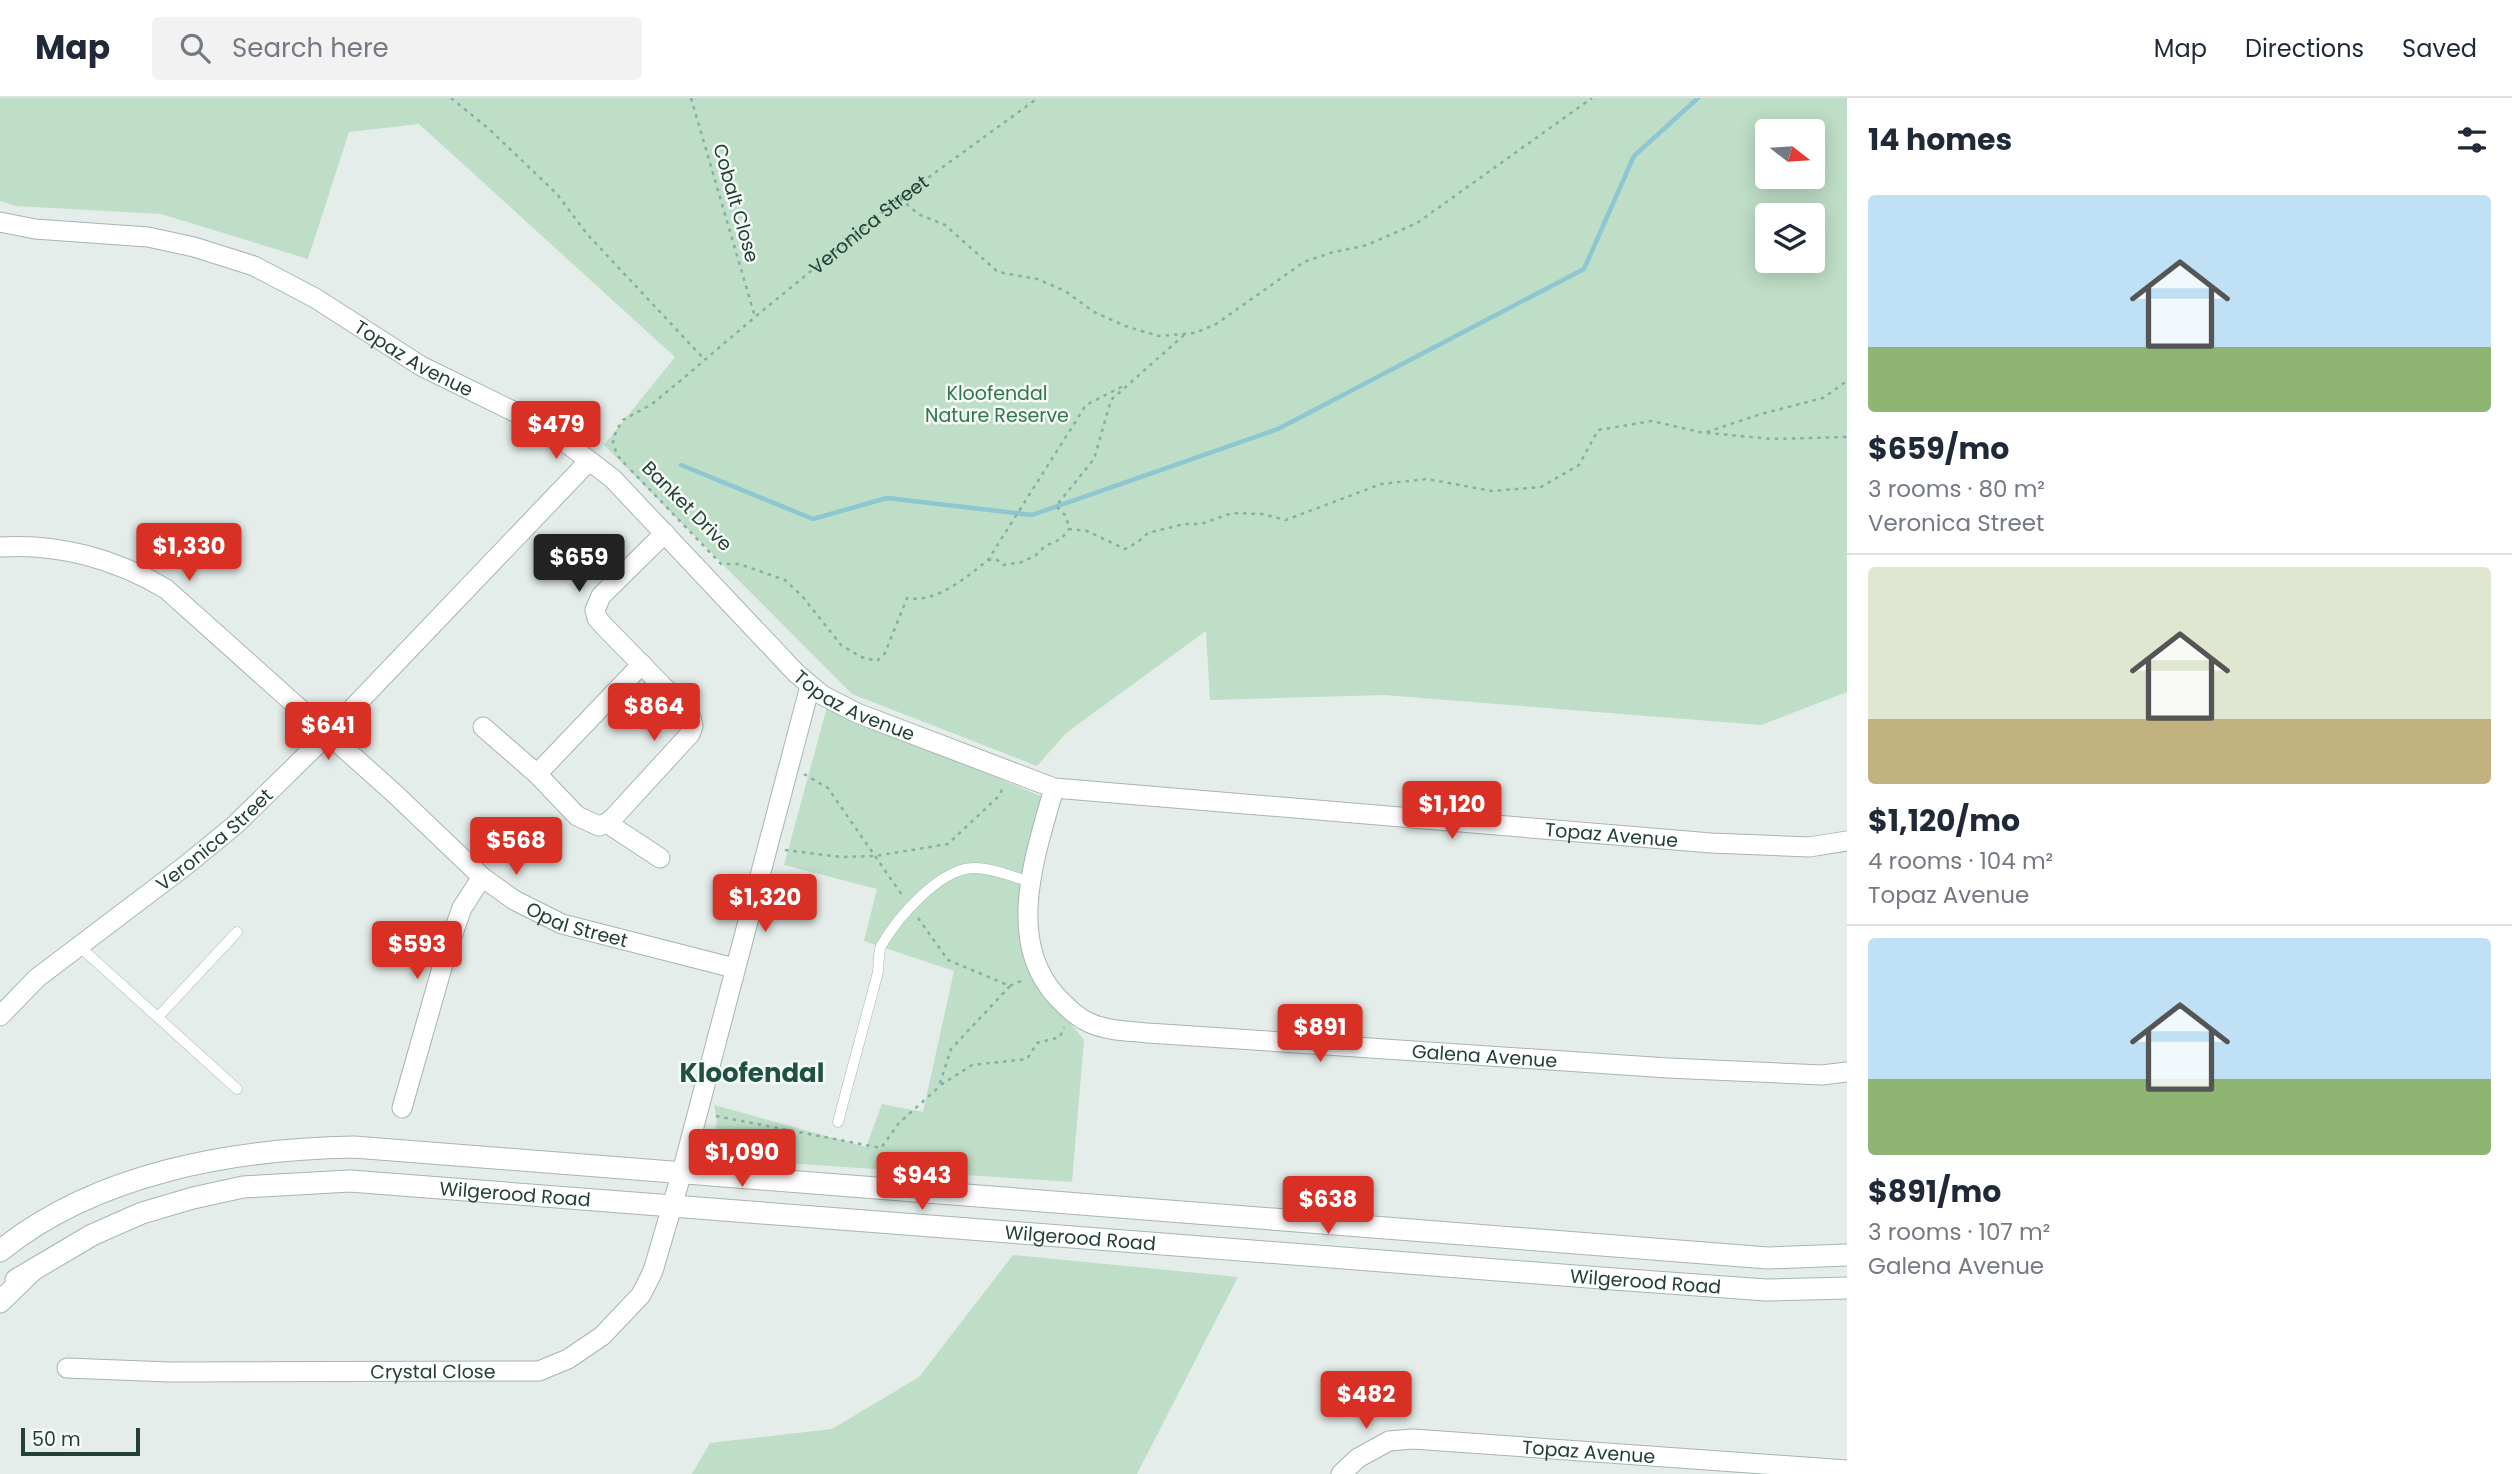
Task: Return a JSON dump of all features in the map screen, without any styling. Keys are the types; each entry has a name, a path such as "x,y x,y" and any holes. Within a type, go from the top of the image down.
{"street":[{"name":"Topaz Avenue","path":"0,222 35,229 127,234 166,240 254,266 315,298 421,366 552,432 613,479 810,686 857,713 1054,788 1712,843 1809,847 1847,841"},
{"name":"Veronica Street","path":"4,1007 37,978 221,837 327,735 588,462"},
{"path":"483,727 537,775 577,816 598,826 607,823 690,734 693,726 690,714 597,618 595,605 600,596 665,533"},
{"name":"Opal Street","path":"0,547 29,545 87,555 144,575 166,589 395,794 482,877 514,900 562,924 734,968"},
{"path":"537,775 642,664"},
{"name":"Crystal Close","path":"67,1368 169,1372 539,1371 555,1366 586,1349 641,1295 653,1271 682,1172 810,686"},
{"name":"Galena Avenue","path":"1054,788 1033,863 1028,913 1030,947 1040,974 1072,1012 1092,1024 1148,1032 1668,1068 1822,1075 1847,1072"},
{"path":"607,823 660,858"},
{"path":"402,1108 447,950 462,908 482,877"},
{"name":"Wilgerood Road","path":"0,1251 60,1212 120,1186 200,1163 268,1151 354,1147 1768,1258 1847,1255"},
{"name":"Wilgerood Road","path":"0,1290 92,1235 142,1213 243,1186 350,1181 1766,1290 1847,1287"},
{"path":"0,1301 33,1270"},
{"name":"Topaz Avenue","path":"1341,1474 1358,1458 1389,1441 1413,1439 1847,1470"}],"lane":[{"path":"838,1122 878,972 880,948 911,907 933,886 952,874 972,868 1031,882"},
{"path":"158,1017 237,932"},
{"path":"79,946 237,1089"}],"path":[{"path":"452,98 557,194 587,234 705,360"},
{"name":"Cobalt Close","path":"691,98 754,317"},
{"path":"1026,98 1029,105"},
{"name":"Veronica Street","path":"705,360 900,198 1038,98"},
{"path":"900,198 918,214 944,225 998,272 1037,279 1065,291 1094,312 1128,327 1158,336 1184,335 1216,324 1304,262 1367,245 1417,223 1592,98"},
{"path":"1069,530 1066,516 1056,506 1094,459 1111,400 1184,335"},
{"name":"Banket Drive","path":"705,360 652,404 623,419 616,431 614,442 617,454 720,564 739,564 785,580 803,597 841,645 861,657 877,661 885,653 907,598 916,600 938,594 988,561 1086,405 1125,385"},
{"path":"1704,433 1761,414 1823,398 1847,381"},
{"path":"1069,530 1087,531 1125,549 1148,533 1184,524 1201,524 1232,513 1262,514 1286,520 1381,484 1427,479 1492,491 1541,488 1579,465 1598,430 1652,421 1704,433 1773,439 1847,437"},
{"path":"988,561 996,559 1003,565 1022,562 1061,539 1069,530"},
{"path":"789,765 828,788 948,960 1010,986"},
{"path":"768,848 841,857 875,856 948,844 1000,795 1007,771"},
{"path":"1040,974 1010,986 951,1049 939,1086 972,1065 1027,1059 1037,1043 1060,1037 1072,1012"}],"green space":[{"name":"Kloofendal Nature Reserve","path":"0,98 1847,98 1847,692 1761,725 1384,695 1210,700 1206,631 1066,733 1037,766 852,694 604,445 675,357 419,124 349,132 308,259 161,214 16,206 0,201"},
{"path":"827,707 1043,797 1028,846 1020,935 1033,977 1084,1040 1072,1182 770,1162 710,1152 717,1122 714,1105 866,1147 882,1104 923,1112 954,971 864,941 877,889 784,865"},
{"path":"1013,1255 1238,1277 1137,1474 692,1474 710,1443 832,1429 919,1377"}],"waterway":[{"path":"681,465 813,519 887,498 1032,515 1278,429 1584,269 1634,156 1698,98"}],"district":[{"name":"Kloofendal","path":"752,1073"}]}
